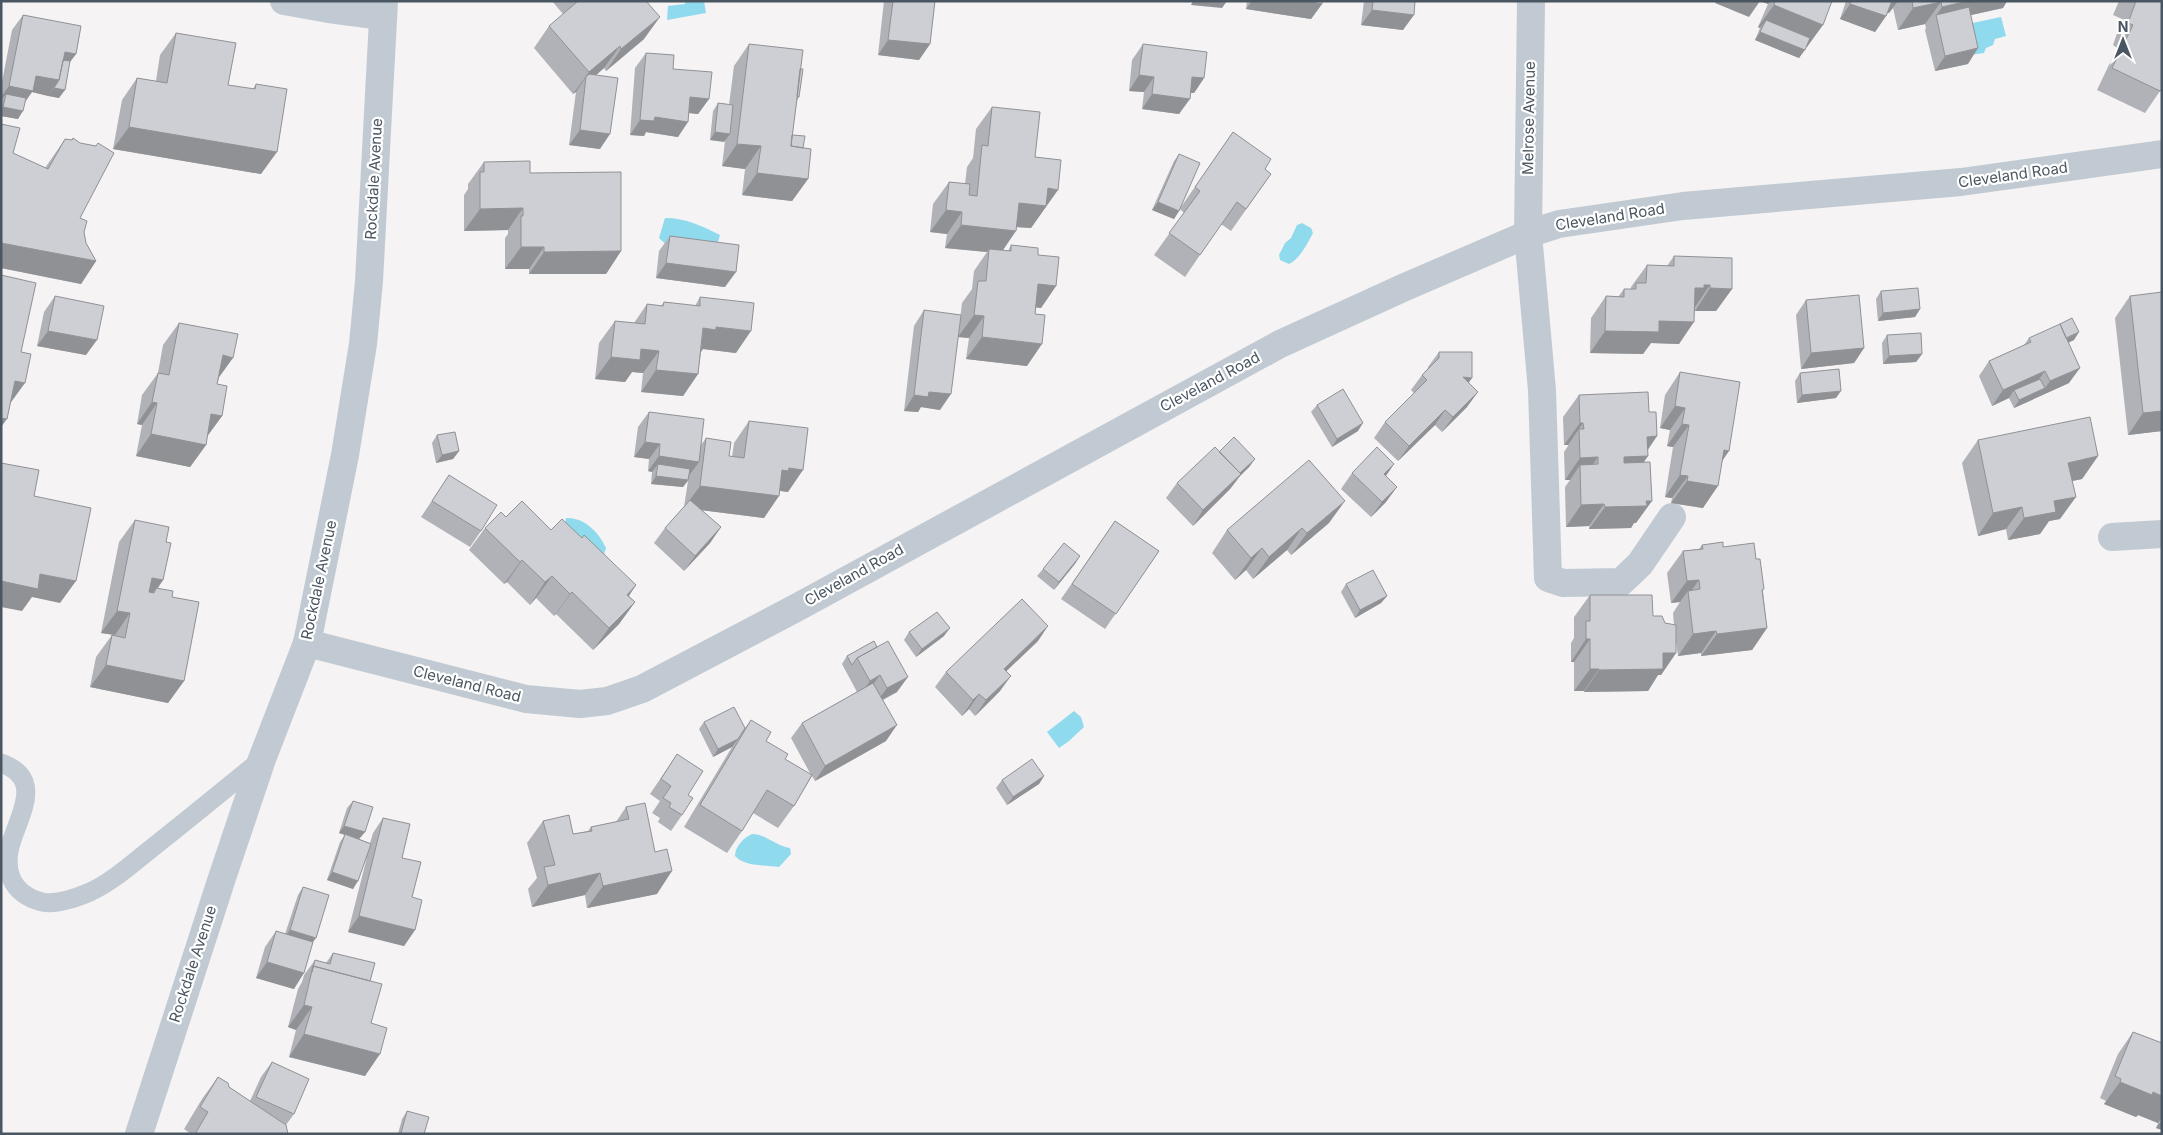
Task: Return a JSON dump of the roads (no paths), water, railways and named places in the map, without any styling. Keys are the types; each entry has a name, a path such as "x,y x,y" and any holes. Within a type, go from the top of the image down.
{"street":[{"path":"284,1 329,9 383,8"},
{"name":"Melrose Avenue","path":"1531,1 1528,234 1542,390 1548,578 1563,583 1621,582 1640,564 1672,517"},
{"name":"Rockdale Avenue","path":"139,1134 262,759 307,643 345,455 363,344 369,281 383,8"},
{"name":"Cleveland Road","path":"307,643 526,699 580,704 607,701 642,689 762,626 1280,344 1528,234 1559,224 1683,206 1961,182 2162,154"},
{"path":"2112,537 2162,534"}],"lane":[{"path":"1,763 15,770 24,781 27,792 22,814 11,842 9,869 12,882 20,892 47,903 60,902 91,891 122,871 262,759"}],"water":[{"path":"685,1 704,1 706,13 667,20 668,6 685,4"},
{"path":"2001,17 2006,36 1995,39 1993,45 1986,48 1984,53 1970,55 1963,25"},
{"path":"665,218 687,221 720,235 715,253 670,248 659,238"},
{"path":"1302,223 1311,228 1313,233 1306,246 1293,262 1289,264 1280,260 1279,255 1285,243 1291,238 1297,225"},
{"path":"566,518 579,520 595,531 606,548 604,554 596,558 565,524"},
{"path":"1074,711 1081,717 1084,727 1059,748 1047,732"},
{"path":"752,834 762,836 790,848 791,854 779,867 750,864 739,860 735,856 736,849 743,840"}]}
